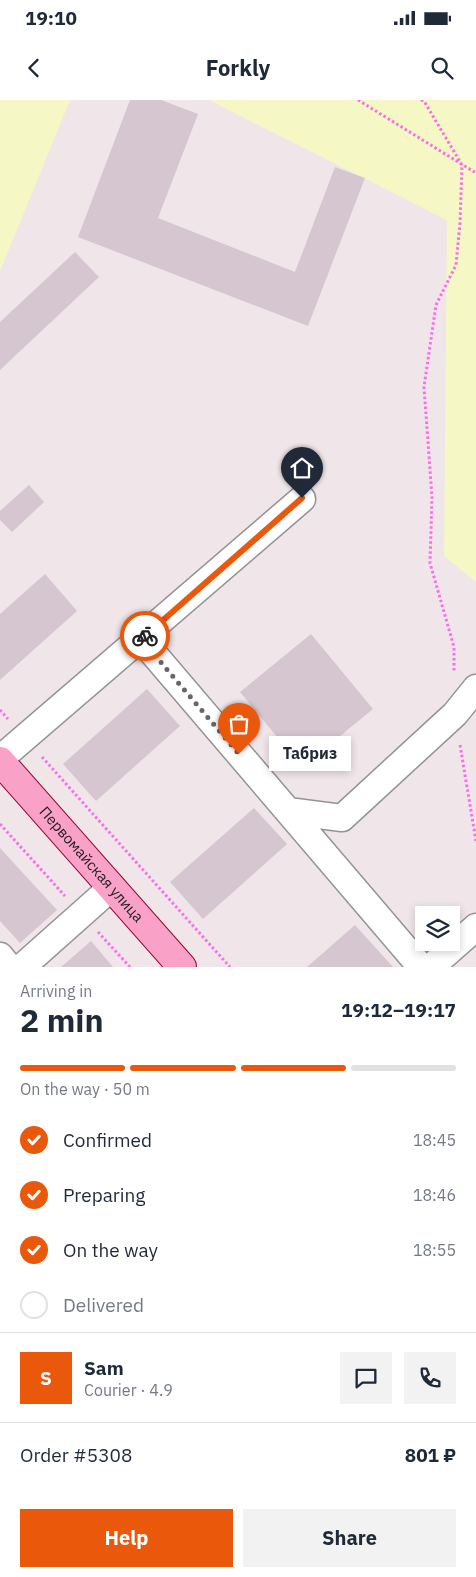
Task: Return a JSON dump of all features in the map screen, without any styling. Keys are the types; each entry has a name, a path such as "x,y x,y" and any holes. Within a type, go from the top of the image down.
{"main road":[{"name":"Первомайская улица","path":"0,760 182,967"}],"lane":[{"path":"0,760 302,498"},
{"path":"141,639 421,967"},
{"path":"288,811 342,818 455,714 476,688"},
{"path":"22,967 112,887"},
{"path":"431,967 476,927"},
{"path":"0,956 10,967"}],"path":[{"path":"358,100 476,173"},
{"path":"421,100 462,165 456,265 436,305 424,387 432,497 430,563 454,647 455,714 476,841"},
{"path":"0,710 230,967"}],"green space":[{"path":"0,100 70,100 0,271"},
{"path":"209,100 476,100 476,582 444,556 447,220"}],"building":[{"path":"130,100 161,100 198,114 158,218 295,272 335,167 365,178 308,326 78,237"},
{"path":"75,252 99,277 0,370 0,322"},
{"path":"29,485 44,502 12,532 0,520 0,511"},
{"path":"45,574 77,611 0,680 0,614"},
{"path":"311,634 373,709 302,767 240,692"},
{"path":"147,689 180,726 96,801 63,764"},
{"path":"254,808 287,844 203,919 170,882"},
{"path":"0,848 57,910 20,943 0,921"},
{"path":"355,925 393,967 307,967"},
{"path":"91,941 113,967 61,967"}],"way so far":[{"path":"145,636 141,639 239,754"}],"place":[{"name":"Табриз","path":"239,754"}],"route":[{"path":"145,636 302,498"}]}
